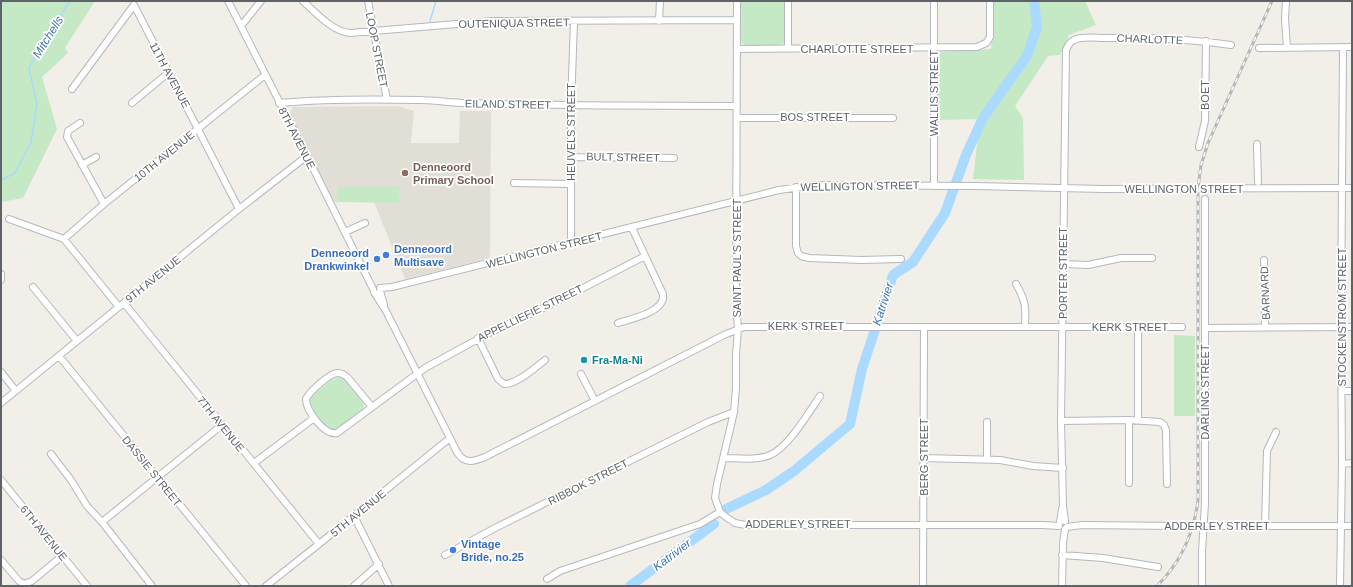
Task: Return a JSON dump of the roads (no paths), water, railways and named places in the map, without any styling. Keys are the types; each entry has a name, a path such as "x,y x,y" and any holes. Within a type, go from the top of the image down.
{"street":[{"name":"8TH AVENUE","path":"228,1 345,232 367,274 377,289 386,311 450,438 459,455 463,459"},
{"path":"241,26 260,1"},
{"name":"OUTENIQUA STREET","path":"303,1 335,28 342,32 350,33 492,21 660,22 736,20"},
{"name":"LOOP STREET","path":"368,1 387,100"},
{"path":"660,1 660,22"},
{"name":"SAINT PAUL'S STREET","path":"720,512 715,491 734,412 738,328 736,298 737,1"},
{"path":"788,1 788,49"},
{"name":"WALLIS STREET","path":"934,1 934,186"},
{"name":"CHARLOTTE STREET","path":"737,49 977,47 986,43 990,37 990,1"},
{"path":"1286,1 1285,19 1287,48"},
{"name":"11TH AVENUE","path":"72,89 134,5 168,74 198,128 239,209"},
{"name":"HEUVELS STREET","path":"571,242 571,105 574,22"},
{"name":"CHARLOTTE","path":"1071,42 1079,39 1142,38 1231,45"},
{"name":"PORTER STREET","path":"1062,586 1063,468 1061,421 1064,264 1063,188 1065,55 1071,42"},
{"name":"BOET","path":"1199,147 1205,121 1206,42"},
{"name":"STOCKENSTROM STREET","path":"1340,586 1342,464 1341,327 1343,47"},
{"path":"1259,48 1352,47"},
{"path":"132,103 168,74"},
{"name":"10TH AVENUE","path":"64,239 104,204 265,75"},
{"name":"EILAND STREET","path":"280,103 420,100 467,103 571,105 737,106"},
{"name":"BOS STREET","path":"737,118 893,118"},
{"path":"80,123 68,131 67,138 104,204"},
{"path":"1257,144 1258,182"},
{"name":"9TH AVENUE","path":"1,403 239,209 307,156"},
{"path":"82,165 96,157"},
{"name":"BULT STREET","path":"571,157 674,158"},
{"path":"514,183 571,184"},
{"name":"WELLINGTON STREET","path":"377,289 405,284 796,187 816,185 1204,189 1352,188"},
{"path":"796,187 796,246 798,253 801,256 809,258 843,260 901,259"},
{"name":"DARLING STREET","path":"1202,586 1202,552 1205,503 1205,199"},
{"path":"10,220 64,239"},
{"path":"345,232 365,223"},
{"path":"618,323 652,311 663,302 663,294 632,228"},
{"name":"7TH AVENUE","path":"64,239 254,463 320,544"},
{"name":"APPELLIEFIE STREET","path":"372,407 417,373 478,338 556,302 645,256"},
{"path":"1064,264 1088,265 1111,259 1152,258"},
{"name":"BARNARD","path":"1264,260 1266,327"},
{"path":"1,274 1,280"},
{"path":"1016,284 1021,292 1026,306 1025,327"},
{"path":"33,287 77,342"},
{"name":"KERK STREET","path":"463,459 470,462 477,460 738,328 748,326 1182,327"},
{"path":"1138,326 1138,420"},
{"name":"BERG STREET","path":"923,586 924,327"},
{"path":"1205,328 1352,327"},
{"path":"478,338 498,379 504,384 522,377 545,360"},
{"name":"DASSIE STREET","path":"59,356 246,586"},
{"path":"1,372 16,391"},
{"path":"336,373 344,374 372,407 345,429 335,434 325,430 314,418 306,405 306,397 325,380 336,373"},
{"path":"581,374 595,401"},
{"path":"1342,391 1352,391"},
{"path":"723,458 762,457 782,448 820,396"},
{"name":"RIBBOK STREET","path":"445,555 708,422 734,412"},
{"path":"254,463 314,418"},
{"path":"1129,420 1129,483"},
{"path":"1061,421 1138,420 1160,422 1164,425 1166,430 1167,484"},
{"path":"987,422 987,460"},
{"path":"102,522 222,425"},
{"path":"1265,526 1267,451 1276,432"},
{"name":"5TH AVENUE","path":"266,586 450,438"},
{"path":"51,454 71,480 87,506 102,522 152,586"},
{"path":"924,458 1015,462 1033,466 1063,468"},
{"path":"1342,464 1352,463"},
{"name":"6TH AVENUE","path":"1,480 87,586"},
{"path":"547,579 560,571 700,524 720,512"},
{"name":"ADDERLEY STREET","path":"720,512 735,523 746,525 1352,526"},
{"path":"354,516 389,586"},
{"path":"1062,555 1103,558 1158,567"},
{"path":"1,561 19,581 24,584 32,581 62,556"},
{"path":"354,586 379,564"}],"waterway":[{"name":"Mitchells","path":"1,180 15,173 31,142 37,104 29,68 48,34 70,1"},
{"path":"430,21 436,1"},
{"name":"Katrivier","path":"726,509 766,490 794,471 850,424 862,369 893,275 913,262 945,213 966,155 983,118 1027,56 1037,27 1034,1"},
{"name":"Katrivier","path":"630,586 714,524"}],"railway":[{"path":"1157,586 1173,568 1185,547 1193,524 1198,500 1198,188 1201,165 1208,143 1272,1"}],"place":[{"name":"Denneoord Primary School","path":"405,173"},
{"name":"Denneoord Multisave","path":"386,255"},
{"name":"Denneoord Drankwinkel","path":"377,259"},
{"name":"Fra-Ma-Ni","path":"584,360"},
{"name":"Vintage Bride, no.25","path":"453,550"}]}
